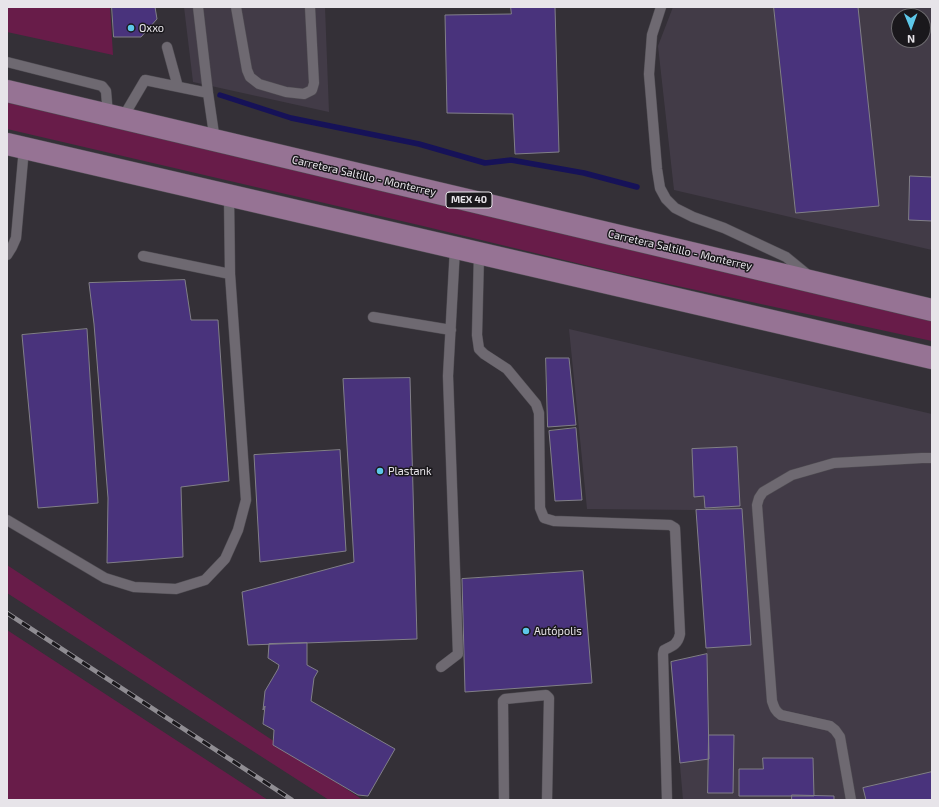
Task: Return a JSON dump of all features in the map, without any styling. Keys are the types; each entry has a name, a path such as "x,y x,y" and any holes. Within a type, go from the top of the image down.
{"main road":[{"name":"Carretera Saltillo - Monterrey","path":"7,91 932,310"},
{"path":"15,146 932,358"}],"lane":[{"path":"198,7 215,140"},
{"path":"236,7 247,70 250,77 259,84 286,92 304,94 312,90 314,83 310,7"},
{"path":"661,7 652,35 649,74 657,169 660,188 666,199 675,208 693,217 724,228 786,257 816,282"},
{"path":"167,48 178,87"},
{"path":"7,62 102,86 106,91 115,117"},
{"path":"115,117 145,80 208,93"},
{"path":"7,256 16,238 15,146"},
{"path":"7,520 105,578 134,587 176,589 205,580 225,560 238,530 246,500 230,274 229,196"},
{"path":"441,667 458,654 448,376 455,248"},
{"path":"479,254 479,349 484,354 507,368 536,404 539,413 540,508 544,518 554,521 670,524 675,528 680,634 679,640 676,644 664,650 663,654 667,800"},
{"path":"143,256 230,274"},
{"path":"374,316 451,330"},
{"path":"851,800 840,737 835,730 830,726 781,715 776,711 772,701 757,506 759,498 763,492 792,475 834,463 932,458"},
{"path":"504,800 503,701 506,699 546,696 549,698 547,800"}],"shaded area":[{"path":"7,7 110,7 113,55 7,32"},
{"path":"184,7 325,7 329,112 193,82"},
{"path":"673,7 932,7 932,250 674,190 658,46"},
{"path":"7,102 932,319 932,341 622,274 7,129"},
{"path":"569,329 932,414 932,800 683,800 671,662 707,654 696,510 587,509"},
{"path":"7,565 363,800 329,800 7,593"},
{"path":"7,630 268,800 7,800"}],"building":[{"name":"Oxxo","path":"112,7 155,7 157,19 141,37 114,37"},
{"path":"511,7 555,7 559,152 515,154 513,114 447,113 445,15 511,14"},
{"path":"774,7 858,7 879,206 796,213"},
{"path":"910,176 932,177 932,221 909,220"},
{"path":"185,280 191,320 218,320 229,481 181,487 183,557 107,563 108,498 94,324 89,283"},
{"path":"87,329 98,503 38,508 22,335"},
{"path":"546,358 569,358 576,425 548,427"},
{"name":"Plastank","path":"410,378 417,639 248,645 242,592 354,562 343,379"},
{"path":"576,428 582,500 555,501 549,431"},
{"path":"737,447 740,506 705,508 704,496 694,497 692,449"},
{"path":"340,450 346,551 260,562 254,455"},
{"path":"742,509 751,645 706,648 696,510"},
{"name":"Autópolis","path":"583,571 592,683 465,692 462,579"},
{"path":"307,643 307,665 318,671 314,678 311,701 395,749 368,796 358,795 273,745 274,730 263,724 265,691 279,665 268,658 269,644"},
{"path":"707,654 709,759 680,763 671,662"},
{"path":"709,735 734,735 733,793 708,793"},
{"path":"763,758 813,758 814,796 739,796 739,769 763,769"},
{"path":"932,772 932,800 866,800 863,788"},
{"path":"792,795 834,796 834,800 792,800"}],"waterway":[{"path":"220,95 291,118 419,144 485,163 511,160 584,173 637,187"}],"railway":[{"path":"7,613 292,800"}],"place":[{"name":"Oxxo","path":"131,28"},
{"name":"Plastank","path":"380,471"},
{"name":"Autópolis","path":"526,631"}]}
